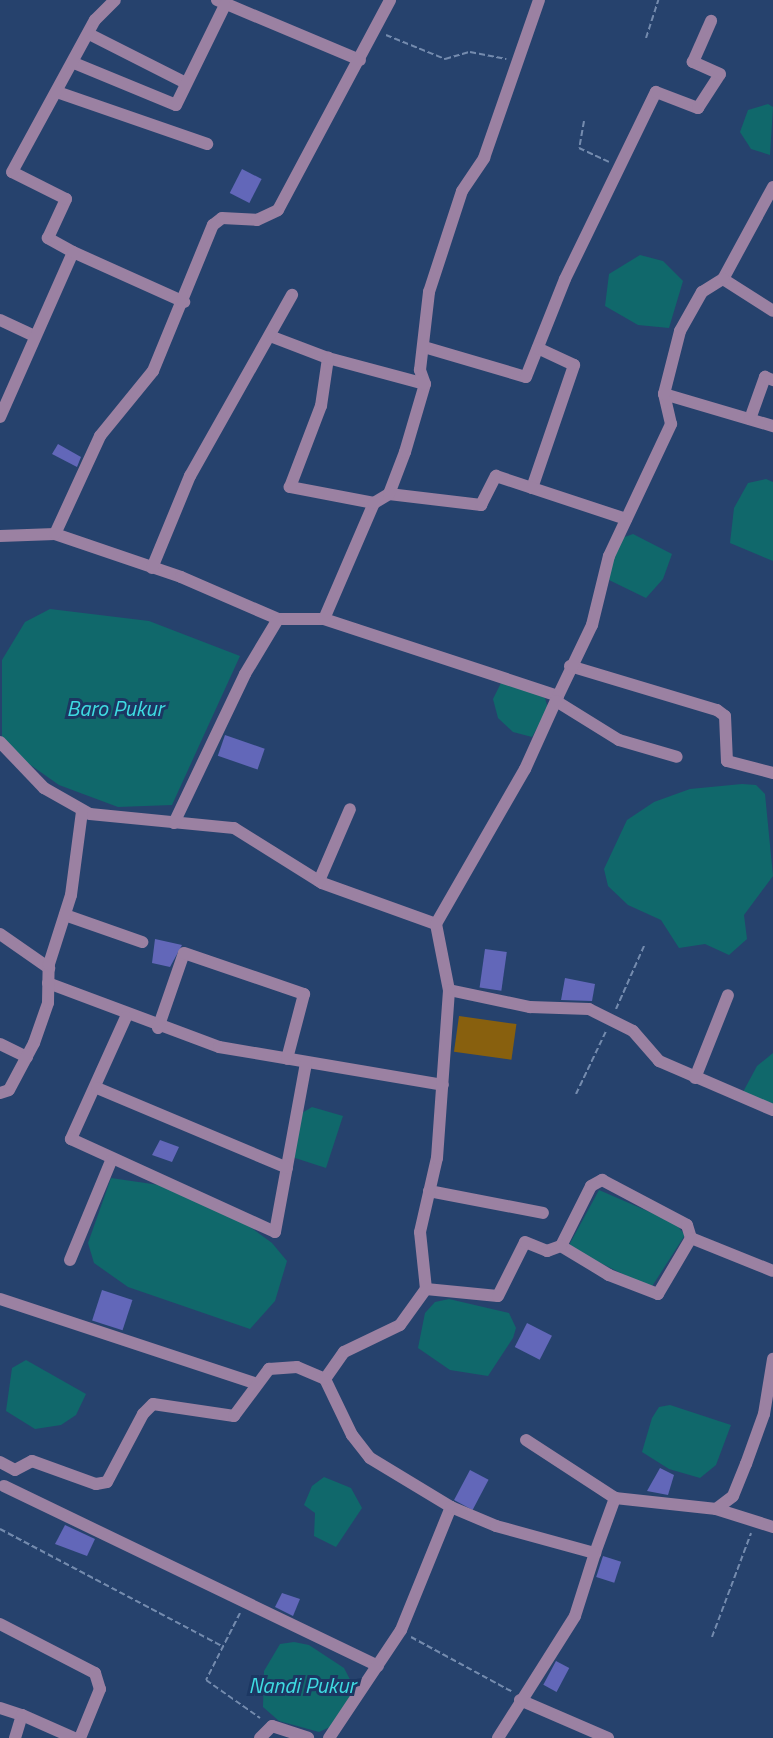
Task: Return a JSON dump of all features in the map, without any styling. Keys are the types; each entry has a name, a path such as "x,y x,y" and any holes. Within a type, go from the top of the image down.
{"street":[{"path":"114,0 95,20 91,35 12,172 66,199 48,238 73,252 184,302"},
{"path":"55,534 100,436 153,371 184,302 213,225 222,218 258,220 278,210 390,0"},
{"path":"324,619 374,503 388,494 425,384 420,370 429,292 462,190 484,158 512,85 514,61 539,0"},
{"path":"74,63 176,105 221,2 360,60"},
{"path":"424,347 526,377 656,92 698,108 720,74 693,62 711,21"},
{"path":"91,35 186,83"},
{"path":"57,92 207,144"},
{"path":"325,1379 344,1352 400,1325 426,1289 420,1232 429,1191 443,1085 449,990 436,924 525,769 570,666 592,626 609,556 672,424 664,394 680,332 702,292 723,279 773,187"},
{"path":"0,417 73,252"},
{"path":"723,279 773,311"},
{"path":"152,568 190,476 292,295"},
{"path":"0,321 35,336"},
{"path":"270,336 327,358 425,384"},
{"path":"532,488 574,365 538,348"},
{"path":"327,358 321,406 291,487 374,503"},
{"path":"750,419 765,377 773,380"},
{"path":"664,394 773,426"},
{"path":"388,494 481,505 495,476 626,519"},
{"path":"0,536 55,534 152,568 278,619 324,619 557,698 620,740 677,757"},
{"path":"174,823 245,674 278,619"},
{"path":"570,666 717,710 725,716 727,761 773,773"},
{"path":"0,742 20,768 82,811 234,828 319,881 436,924"},
{"path":"319,881 350,809"},
{"path":"0,1093 9,1090 27,1057 48,1003 49,968 65,915 82,811"},
{"path":"65,915 142,942"},
{"path":"0,934 49,968"},
{"path":"159,1028 184,953 304,994 287,1059"},
{"path":"48,983 126,1017 219,1047 443,1085"},
{"path":"449,990 530,1007 589,1009 633,1031 659,1061 773,1110"},
{"path":"694,1077 728,995"},
{"path":"126,1017 96,1088 71,1139 111,1161 275,1232 306,1062"},
{"path":"0,1044 27,1057"},
{"path":"96,1088 287,1168"},
{"path":"70,1260 111,1161"},
{"path":"426,1289 498,1296 525,1242 547,1251 561,1246 591,1185 602,1180 687,1225 692,1238 773,1271"},
{"path":"429,1191 543,1213"},
{"path":"561,1246 609,1275 658,1294 692,1238"},
{"path":"0,1299 254,1383"},
{"path":"716,1509 733,1496 746,1464 764,1414 773,1359"},
{"path":"378,1666 2,1491 15,1470 32,1461 96,1484 106,1482 147,1408 161,1402 234,1416 246,1406 254,1383 269,1369 297,1367 325,1379 352,1435 370,1458 451,1507 496,1526 595,1553"},
{"path":"526,1440 615,1498 716,1509 773,1527"},
{"path":"0,1462 15,1470"},
{"path":"498,1738 521,1698 575,1616 615,1498"},
{"path":"330,1738 401,1630 451,1507"},
{"path":"0,1624 95,1673 100,1689 80,1738"},
{"path":"521,1698 609,1738"},
{"path":"0,1708 74,1738"},
{"path":"15,1738 22,1715"},
{"path":"260,1738 272,1726 308,1738"}],"path":[{"path":"646,38 658,0"},
{"path":"375,31 445,59 470,52 514,61"},
{"path":"584,122 579,148 620,167"},
{"path":"712,1637 755,1522"},
{"path":"0,1529 222,1646"},
{"path":"246,1603 206,1680 272,1726"},
{"path":"401,1630 521,1698"}],"shaded area":[{"path":"459,1016 516,1024 511,1060 454,1052"}],"water":[{"path":"768,104 773,107 770,155 751,149 740,132 748,110"},
{"path":"640,255 663,261 683,281 669,328 638,325 605,306 609,274"},
{"path":"766,479 773,482 773,561 730,543 734,508 748,483"},
{"path":"633,534 672,554 663,579 646,598 609,580 609,556 619,539"},
{"name":"Baro Pukur","path":"50,609 149,621 240,656 172,805 118,807 59,785 2,745 2,660 25,622"},
{"path":"502,681 545,698 548,709 532,737 513,732 498,718 493,699"},
{"path":"742,784 756,785 765,794 773,876 744,915 747,939 729,955 705,944 679,948 661,920 628,905 608,886 604,869 627,820 654,802 690,789"},
{"path":"773,1053 773,1105 743,1092 757,1066"},
{"path":"312,1107 343,1116 326,1168 289,1156 297,1116"},
{"path":"111,1178 159,1185 249,1226 272,1243 287,1261 275,1301 250,1329 128,1287 94,1263 88,1243"},
{"path":"599,1190 675,1223 685,1235 651,1288 568,1247"},
{"path":"449,1299 509,1313 516,1328 513,1338 488,1376 450,1370 418,1348 425,1313 435,1302"},
{"path":"26,1360 86,1394 76,1415 61,1425 35,1429 6,1411 12,1368"},
{"path":"670,1405 731,1425 716,1465 700,1478 669,1469 642,1452 652,1418 659,1407"},
{"path":"324,1477 351,1488 362,1508 336,1547 314,1536 315,1513 304,1505 312,1486"},
{"name":"Nandi Pukur","path":"294,1642 309,1645 344,1668 357,1693 339,1723 319,1732 279,1721 263,1707 264,1671 280,1644"}],"building":[{"path":"242,169 262,179 249,203 230,193"},
{"path":"58,444 81,457 77,467 52,454"},
{"path":"225,735 265,749 258,769 218,756"},
{"path":"155,939 182,945 170,967 152,963"},
{"path":"485,949 507,952 501,991 480,988"},
{"path":"565,978 595,984 592,1001 561,1000"},
{"path":"160,1140 179,1147 172,1162 152,1155"},
{"path":"102,1290 132,1300 123,1330 92,1320"},
{"path":"527,1323 552,1336 540,1360 515,1347"},
{"path":"660,1468 674,1475 668,1495 647,1491"},
{"path":"470,1470 489,1480 473,1510 454,1500"},
{"path":"65,1525 95,1539 87,1556 55,1544"},
{"path":"603,1556 621,1562 614,1583 596,1577"},
{"path":"282,1593 300,1599 293,1616 275,1607"},
{"path":"556,1661 569,1668 557,1692 543,1685"}]}
